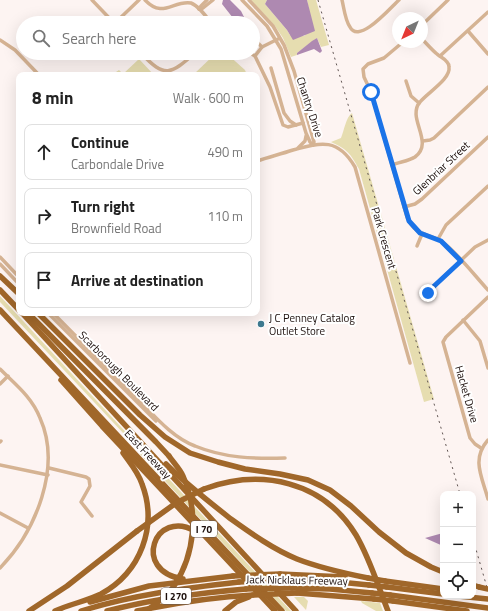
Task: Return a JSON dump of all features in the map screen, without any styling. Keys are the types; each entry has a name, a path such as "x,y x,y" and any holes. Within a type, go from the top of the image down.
{"highway":[{"path":"0,276 16,291"},
{"path":"0,288 16,301"},
{"path":"0,288 16,307"},
{"name":"East Freeway","path":"0,310 282,611"},
{"name":"East Freeway","path":"25,316 296,611"},
{"path":"31,316 131,416 169,456 183,476 192,507 193,534 186,561 173,587 156,604 146,611"},
{"path":"40,316 64,344 121,402 131,416"},
{"path":"40,316 140,415 165,437 190,453 299,487 316,496 335,510 346,521 356,535 388,611"},
{"path":"9,319 102,426 275,611"},
{"path":"55,611 100,594 118,582 133,566 145,540 148,514 146,497 142,483 134,469 102,426"},
{"path":"130,430 190,488 276,549 318,567 368,582"},
{"path":"245,469 308,480 330,490 351,506 378,532 406,552 440,571"},
{"path":"29,611 67,586 172,506 204,490 236,480 255,479 279,481"},
{"path":"197,580 171,577 159,568 153,558 154,545 158,536 170,527 186,526 195,531 218,551"},
{"path":"60,611 138,589 233,576 280,574 368,582 385,581 440,589"},
{"name":"Jack Nicklaus Freeway","path":"81,611 152,594 239,582 285,580 368,582 387,587 440,594"},
{"path":"476,586 488,589"},
{"name":"Jack Nicklaus Freeway","path":"107,611 178,596 246,589 292,588 372,592 486,607"},
{"path":"137,611 204,600 253,595 297,593 393,601 467,611"},
{"path":"225,611 236,602 253,595"},
{"path":"260,596 269,611"},
{"path":"476,596 481,598"},
{"path":"476,598 488,599"}],"street":[{"path":"92,0 107,16"},
{"path":"121,16 138,0"},
{"path":"145,0 152,7 158,8 183,0 193,3 205,16"},
{"path":"199,9 207,0"},
{"path":"199,9 203,8 213,0"},
{"name":"Chantry Drive","path":"242,0 257,16"},
{"name":"Chantry Drive","path":"249,0 269,21 281,38 289,54 314,142 313,145"},
{"path":"342,0 349,27 353,31 362,32 368,29 399,0"},
{"path":"428,19 448,0"},
{"path":"440,56 488,12"},
{"name":"Chantry Drive","path":"260,19 267,26 276,40 285,58 306,133 313,145"},
{"path":"468,31 488,54"},
{"path":"260,50 262,47 281,38"},
{"path":"0,40 16,50"},
{"path":"392,164 416,156 421,149 423,141 416,116 416,109 419,103 449,73 450,68 448,63 428,44"},
{"path":"396,48 384,58 366,66 363,70 364,77 371,92 404,208 411,224 422,234 438,239 448,247 488,290"},
{"path":"25,60 36,72"},
{"path":"148,60 157,68 166,71 174,70 186,60"},
{"path":"257,60 270,87 284,126 288,127 303,123"},
{"path":"272,68 284,113 290,121 296,125"},
{"path":"406,81 411,96 419,103"},
{"path":"423,141 434,138 488,87"},
{"path":"297,149 305,141 306,133"},
{"name":"Glenbriar Street","path":"404,208 419,201 488,137"},
{"name":"Park Crescent","path":"260,160 322,143 339,148 350,159 355,167 410,363"},
{"path":"438,239 446,225 488,186"},
{"path":"417,246 422,234"},
{"path":"427,300 428,293 432,288 475,247 488,240"},
{"path":"0,257 16,274"},
{"path":"0,264 16,281"},
{"path":"488,297 463,320 480,341 488,368"},
{"name":"Scarborough Boulevard","path":"51,316 149,414 171,434 181,438"},
{"name":"Scarborough Boulevard","path":"56,316 160,422 181,438 196,447 223,456 285,458"},
{"name":"Hacket Drive","path":"463,320 443,340 470,438 481,448"},
{"path":"0,369 27,395 40,418 49,451 48,475 42,498 16,549 0,568"},
{"path":"0,384 8,376"},
{"path":"488,440 481,448 478,462 488,499"},
{"path":"0,465 48,475"},
{"path":"49,468 89,479 90,486 82,502 92,516"},
{"path":"0,513 28,528"}],"shaded area":[{"path":"223,0 230,0 241,11 244,16 231,16 222,4"},
{"path":"251,0 267,0 265,4 290,35 304,36 309,32 309,10 307,0 316,0 329,45 321,47 317,38 297,53 297,55 291,57 283,38 275,26"},
{"path":"267,0 307,0 315,31 293,40 287,30 265,4"},
{"path":"317,38 322,51 320,53 314,49 297,55 297,53"},
{"path":"138,60 140,60 151,72 125,72"},
{"path":"209,60 234,60 246,72 196,72"},
{"path":"352,113 434,399 424,402 359,169 348,152 331,142 341,138 347,121"},
{"path":"0,296 16,313 16,316 18,316 291,611 286,611 139,453 140,451 0,302"},
{"path":"440,534 440,545 425,538"},
{"path":"294,597 304,597 308,601 306,610"},
{"path":"361,601 380,603 383,611 376,611"}],"railway":[{"path":"318,0 459,491"},
{"path":"476,549 488,591"}],"place":[{"name":"J C Penney Catalog Outlet Store","path":"261,324"}],"route":[{"path":"371,92 409,221 420,233 441,241 461,261 428,293"}]}
